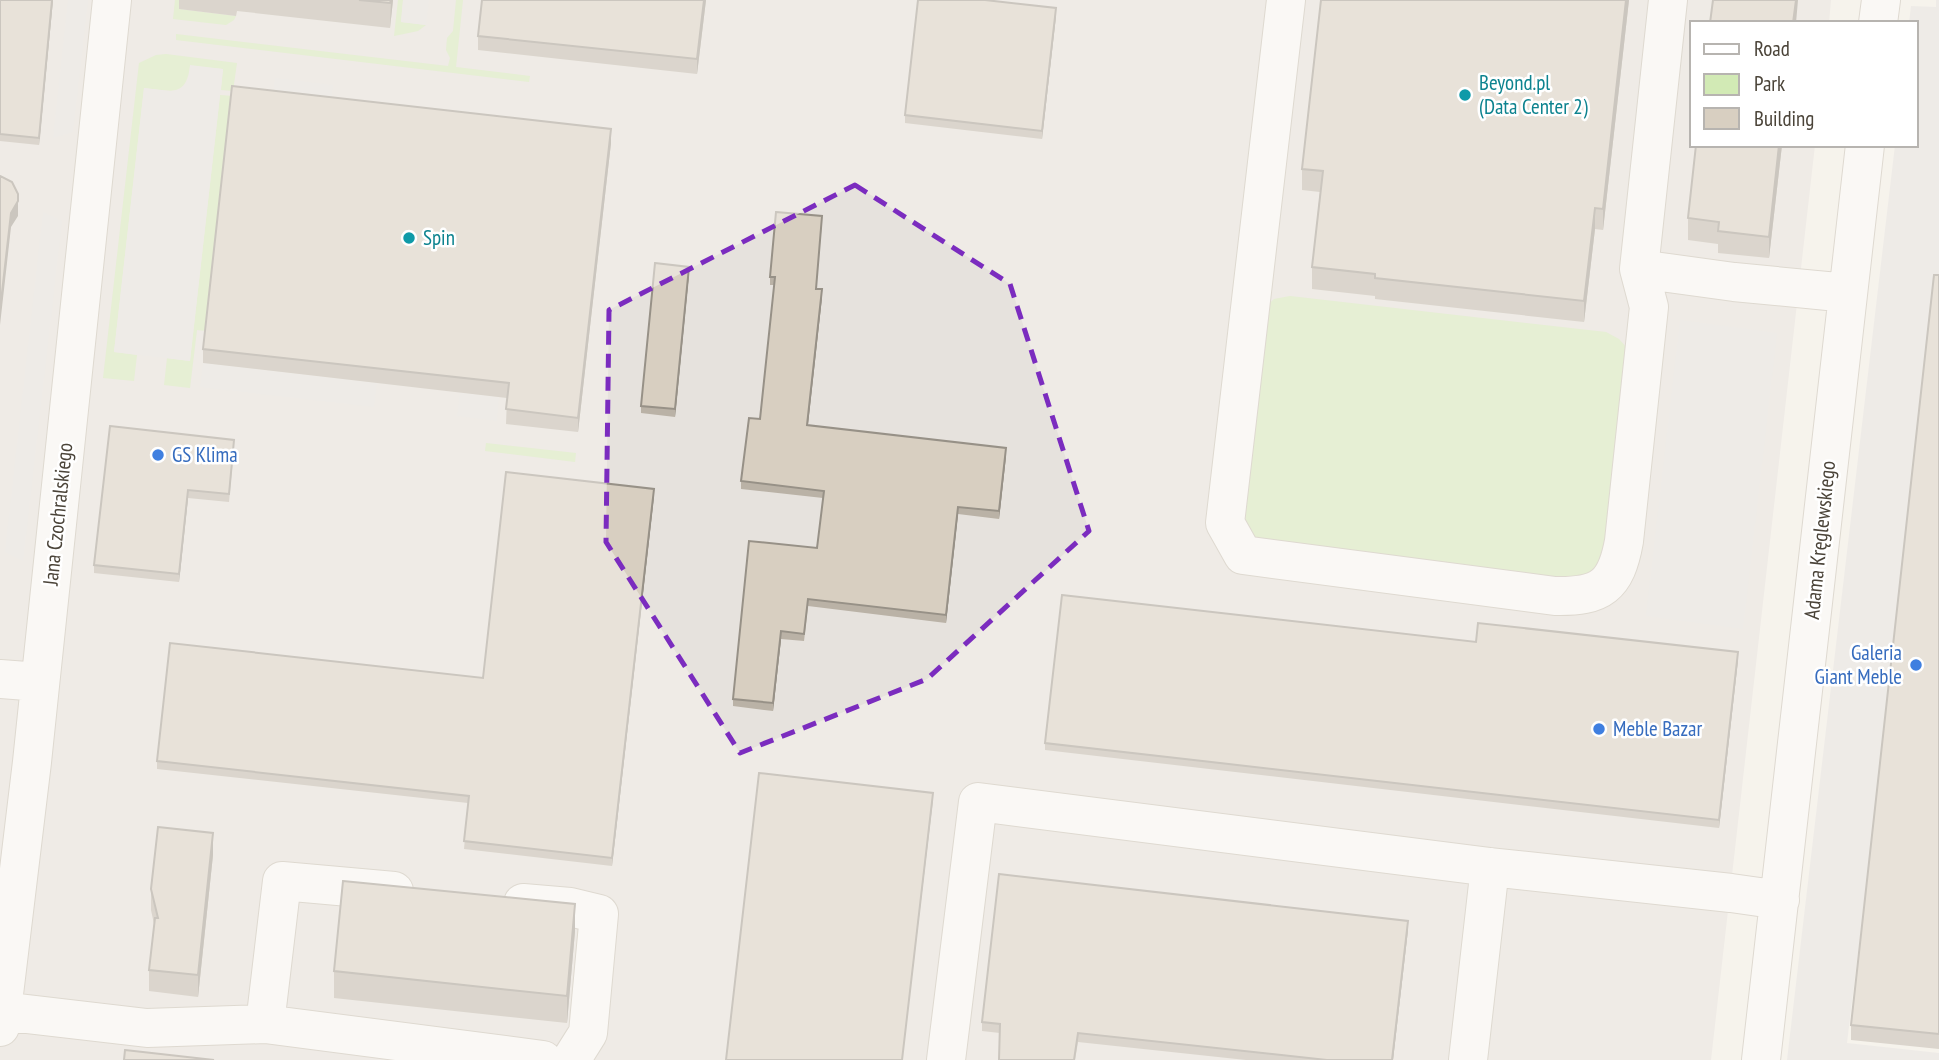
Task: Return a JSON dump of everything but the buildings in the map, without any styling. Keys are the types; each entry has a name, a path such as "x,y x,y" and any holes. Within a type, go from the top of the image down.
{"street":[{"name":"Jana Czochralskiego","path":"1,1019 40,682 112,0"},
{"path":"1286,0 1225,523 1244,555 1555,596 1580,596 1603,587 1619,567 1649,307 1639,269 1668,0"},
{"path":"1878,21 1881,0"},
{"name":"Adama Kręglewskiego","path":"1761,1060 1865,147"},
{"path":"1639,269 1848,293"},
{"path":"0,679 40,682"},
{"path":"946,1060 978,802 1490,867 1780,900"},
{"path":"1468,1060 1490,867"},
{"path":"265,1024 282,881 433,895"},
{"path":"488,900 570,907 598,914 589,1033 571,1060"},
{"path":"1,1019 147,1028 265,1024 543,1060"}],"highlighted area":[{"path":"855,185 1010,284 1089,531 927,679 740,753 606,542 609,310"}],"shaded area":[{"path":"0,0 1831,0 1829,21 1690,21 1690,147 1815,147 1711,1060 0,1060"},
{"path":"68,0 88,0 73,132 53,138"},
{"path":"403,0 429,0 426,25 401,22"},
{"path":"1936,0 1939,0 1939,289 1847,1043 1939,1053 1939,1060 1787,1060 1895,147 1918,147 1918,21 1909,21 1911,6 1936,7"},
{"path":"190,65 223,69 190,361 114,352 144,88 179,90 189,78"},
{"path":"275,78 333,85 330,111 272,105"},
{"path":"43,212 62,221 23,561 5,552"},
{"path":"1680,320 1777,333 1743,629 1646,616"},
{"path":"203,363 377,383 374,407 200,387"},
{"path":"460,392 499,397 497,421 457,416"}],"green space":[{"path":"175,0 180,0 179,9 236,16 226,25 173,19"},
{"path":"398,0 403,0 401,22 426,25 418,31 394,36"},
{"path":"456,0 463,0 456,67 530,76 529,82 176,40 176,34 448,66 450,58 446,50 447,38 453,31"},
{"path":"156,55 237,63 233,91 221,90 223,69 190,66 181,88 169,91 144,88 114,352 137,355 134,381 103,378 139,63"},
{"path":"220,95 233,96 206,331 197,330 190,388 164,385 167,358 190,361"},
{"path":"1290,296 1606,332 1619,339 1627,348 1613,540 1592,571 1556,584 1255,538 1242,518 1262,310 1274,299"},
{"path":"486,443 576,453 575,462 485,451"}],"place":[{"name":"Beyond.pl (Data Center 2)","path":"1465,95"},
{"name":"Spin","path":"409,238"},
{"name":"GS Klima","path":"158,455"},
{"name":"Galeria Giant Meble","path":"1916,665"},
{"name":"Meble Bazar","path":"1599,729"}]}
